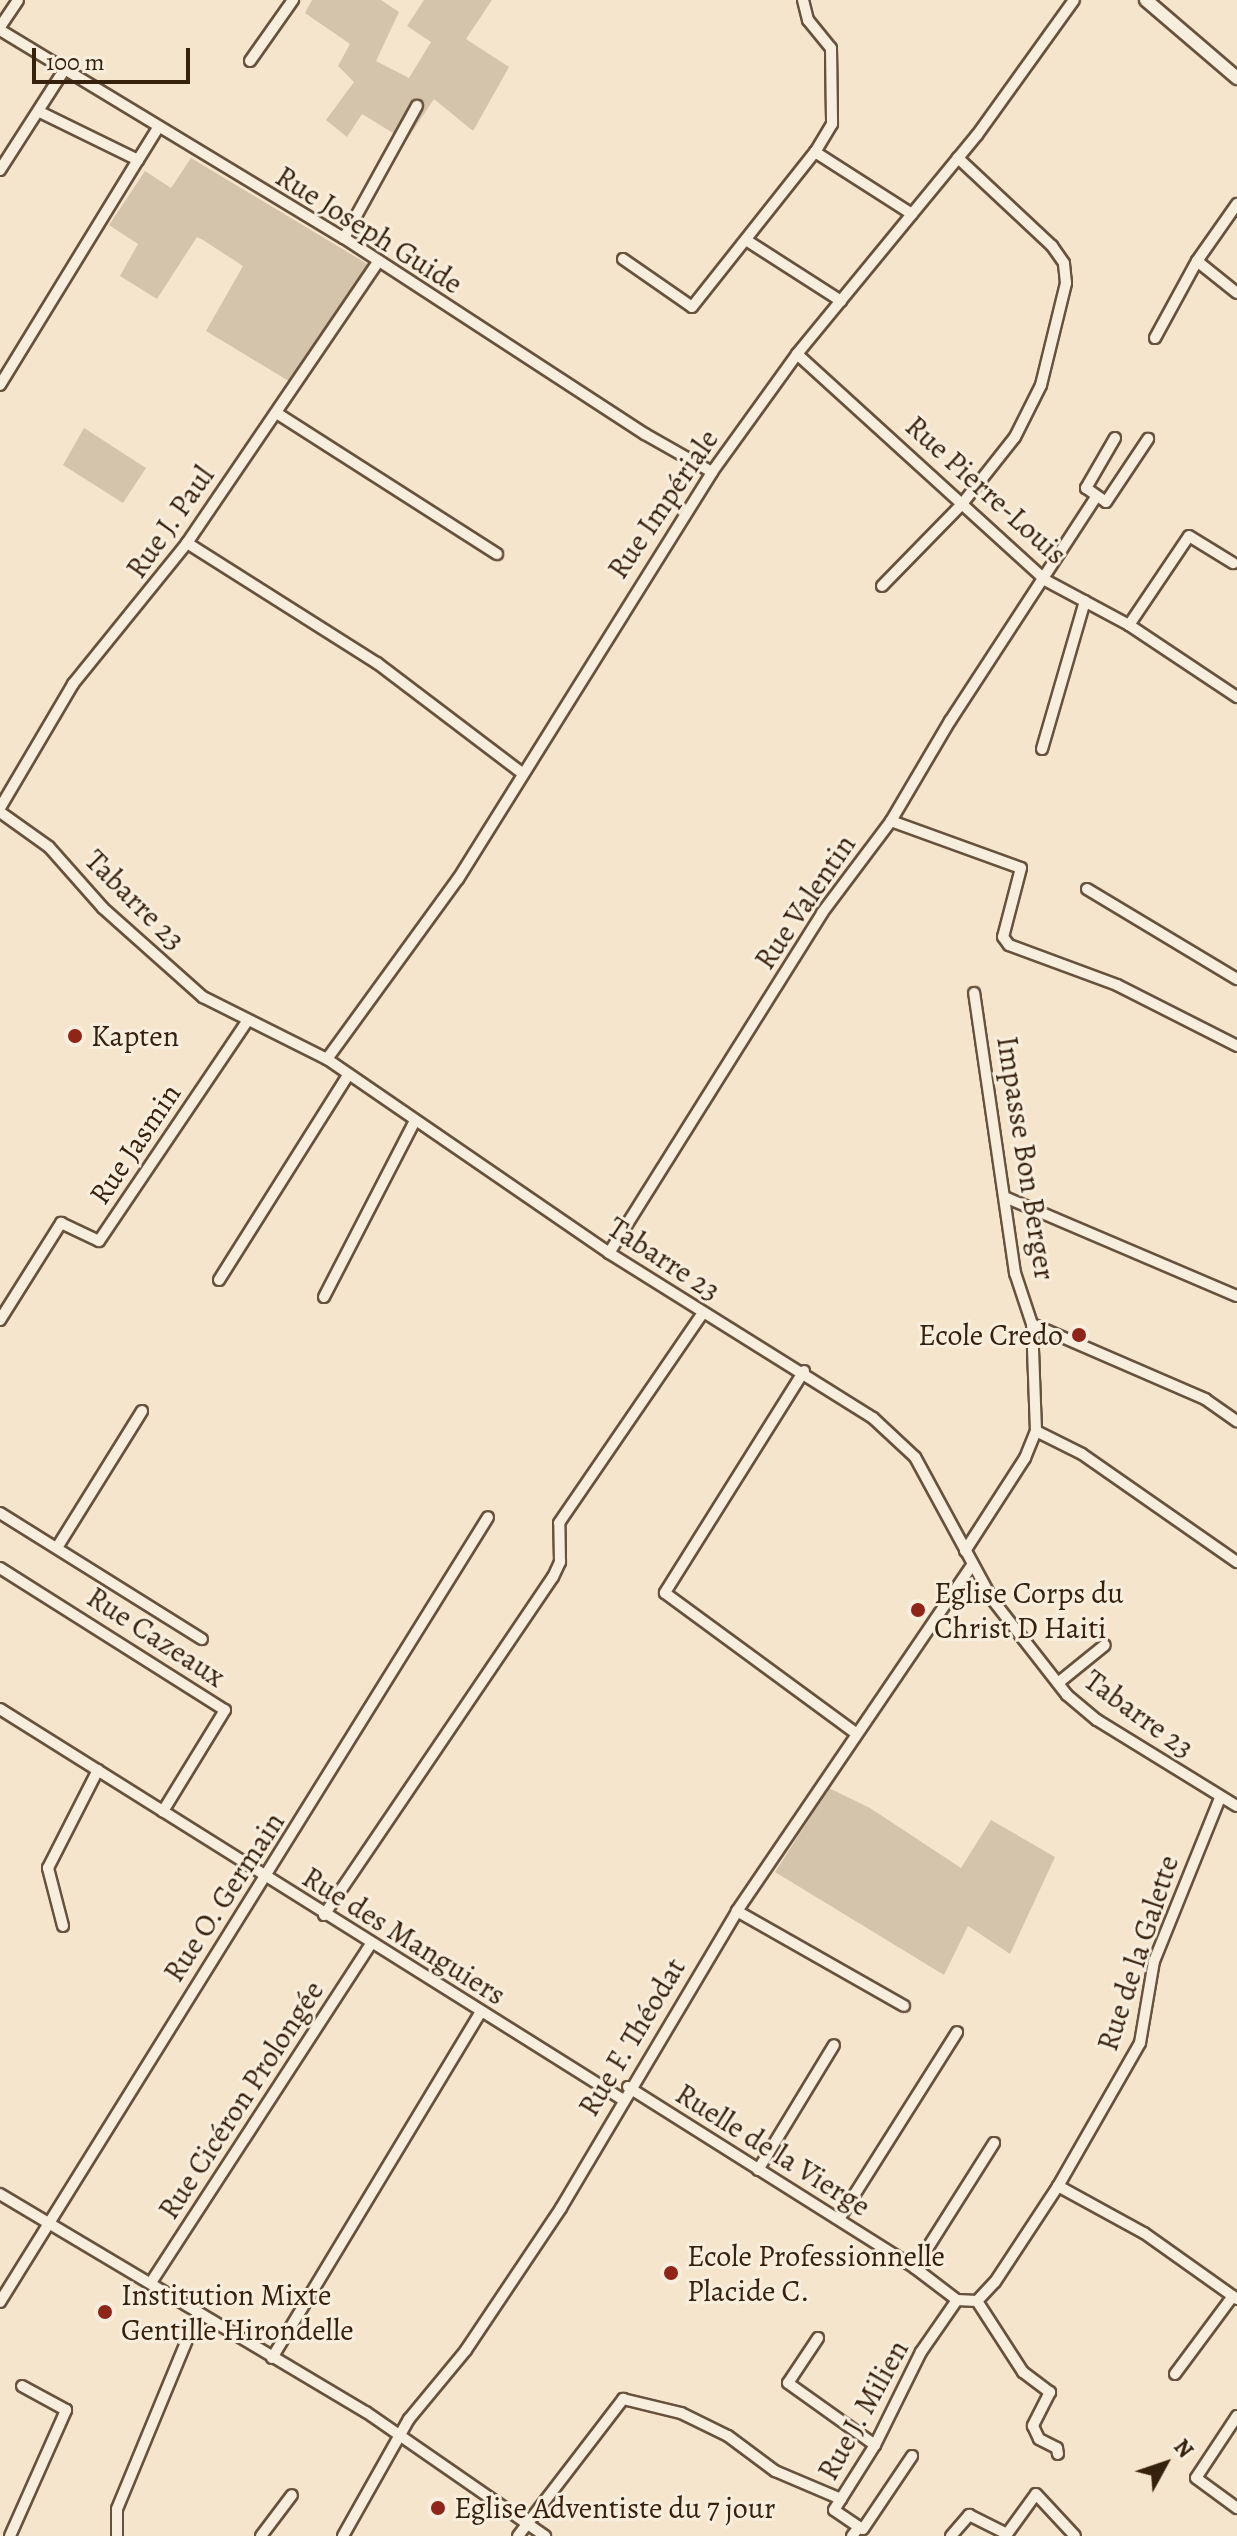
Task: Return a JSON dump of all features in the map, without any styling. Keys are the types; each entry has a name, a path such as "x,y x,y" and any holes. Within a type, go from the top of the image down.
{"street":[{"path":"0,28 18,0"},
{"path":"250,61 293,0"},
{"path":"623,259 690,307 815,152 832,124 831,48 808,20 803,0"},
{"name":"Rue Impériale","path":"327,1059 458,879 712,472 797,354 958,158 1074,0"},
{"path":"1146,0 1237,78"},
{"name":"Rue Joseph Guide","path":"0,28 63,72 344,238 712,472"},
{"path":"0,170 63,72"},
{"path":"344,238 417,106"},
{"path":"38,111 138,160"},
{"path":"0,385 157,129"},
{"path":"815,152 912,214"},
{"path":"882,586 962,504 1015,437 1041,385 1066,283 1064,263 1052,246 958,158"},
{"path":"1155,338 1197,261 1237,204"},
{"path":"746,240 841,301"},
{"name":"Rue J. Paul","path":"0,810 73,684 187,543 278,414 379,261"},
{"path":"1197,261 1237,293"},
{"name":"Rue Pierre-Louis","path":"797,354 1045,580 1129,625 1237,697"},
{"path":"278,414 497,554"},
{"path":"1115,438 1086,488 1096,497 1110,501 1148,439"},
{"name":"Rue Valentin","path":"609,1253 822,913 891,821 950,721 1045,580 1096,497"},
{"path":"1129,625 1189,536 1233,563"},
{"path":"187,543 377,663 522,773"},
{"path":"1042,749 1085,601"},
{"name":"Tabarre 23","path":"0,810 49,847 103,908 192,988 246,1023 327,1059 609,1253 702,1314 804,1371 873,1418 915,1457 971,1567 1058,1683 1097,1720 1237,1806"},
{"path":"891,821 1021,868 1003,937 1009,945 1117,985 1237,1046"},
{"path":"1087,889 1237,979"},
{"name":"Impasse Bon Berger","path":"965,1551 1025,1458 1036,1431 1032,1324 1015,1273 1007,1198 974,993"},
{"name":"Rue Jasmin","path":"0,1320 61,1223 99,1241 246,1023"},
{"path":"219,1280 348,1075"},
{"path":"324,1297 415,1121"},
{"path":"1007,1198 1237,1296"},
{"path":"324,1915 553,1577 560,1562 559,1523 702,1314"},
{"path":"1032,1324 1205,1399 1237,1421"},
{"path":"804,1371 665,1593 857,1734"},
{"path":"58,1546 142,1411"},
{"path":"1036,1431 1126,1483 1237,1562"},
{"path":"0,1513 58,1546 202,1639"},
{"name":"Rue O. Germain","path":"0,2302 47,2221 267,1878 488,1517"},
{"name":"Rue F. Théodat","path":"343,2536 400,2434 533,2251 628,2087 737,1911 971,1567"},
{"name":"Rue Cazeaux","path":"0,1568 225,1710 163,1811"},
{"path":"1058,1683 1105,1645"},
{"name":"Rue des Manguiers","path":"2,1714 98,1770 324,1915 622,2099"},
{"path":"63,1926 48,1868 98,1770"},
{"name":"Rue de la Galette","path":"1058,2186 1140,2043 1154,1961 1220,1798"},
{"path":"737,1911 904,2006"},
{"name":"Rue Cicéron Prolongée","path":"152,2281 371,1944"},
{"path":"272,2358 481,2012"},
{"path":"839,2219 957,2032"},
{"path":"758,2170 834,2045"},
{"name":"Ruelle de la Vierge","path":"628,2087 915,2268 957,2300"},
{"path":"915,2268 994,2143"},
{"path":"957,2300 977,2301 995,2282 1058,2186 1144,2233 1235,2297 1175,2374"},
{"path":"0,2194 152,2281 198,2313 400,2434 545,2536"},
{"name":"Rue J. Milien","path":"856,2532 834,2510 875,2445 921,2352 957,2300"},
{"path":"977,2301 1023,2372 1050,2392 1033,2426 1039,2439 1057,2448 1058,2454"},
{"path":"117,2536 117,2509 198,2313"},
{"path":"818,2338 788,2383 875,2445"},
{"path":"10,2536 66,2410 22,2386"},
{"path":"518,2536 623,2399 681,2413 728,2436 775,2471 841,2499"},
{"path":"1237,2416 1196,2478 1237,2508"},
{"path":"856,2532 863,2529 912,2456"},
{"path":"951,2536 961,2519 969,2515 1006,2535 1036,2494 1075,2536"},
{"path":"261,2536 292,2495"}],"shaded area":[{"path":"312,0 381,0 399,12 376,61 409,78 431,42 407,26 424,0 492,0 466,39 509,67 473,131 434,99 406,141 362,114 347,137 326,120 354,82 338,66 350,44 305,13"},
{"path":"191,158 369,265 292,383 206,331 243,266 203,240 197,237 157,299 120,276 138,244 109,225 145,171 171,188"},
{"path":"84,428 146,468 123,503 63,465"},
{"path":"829,1788 870,1808 961,1868 991,1820 1055,1857 1010,1954 968,1926 944,1975 775,1872"}],"place":[{"name":"Kapten","path":"75,1036"},
{"name":"Ecole Credo","path":"1079,1335"},
{"name":"Eglise Corps du Christ D Haiti","path":"918,1610"},
{"name":"Ecole Professionnelle Placide C.","path":"671,2273"},
{"name":"Institution Mixte Gentille Hirondelle","path":"105,2312"},
{"name":"Eglise Adventiste du 7 jour","path":"438,2508"}]}
